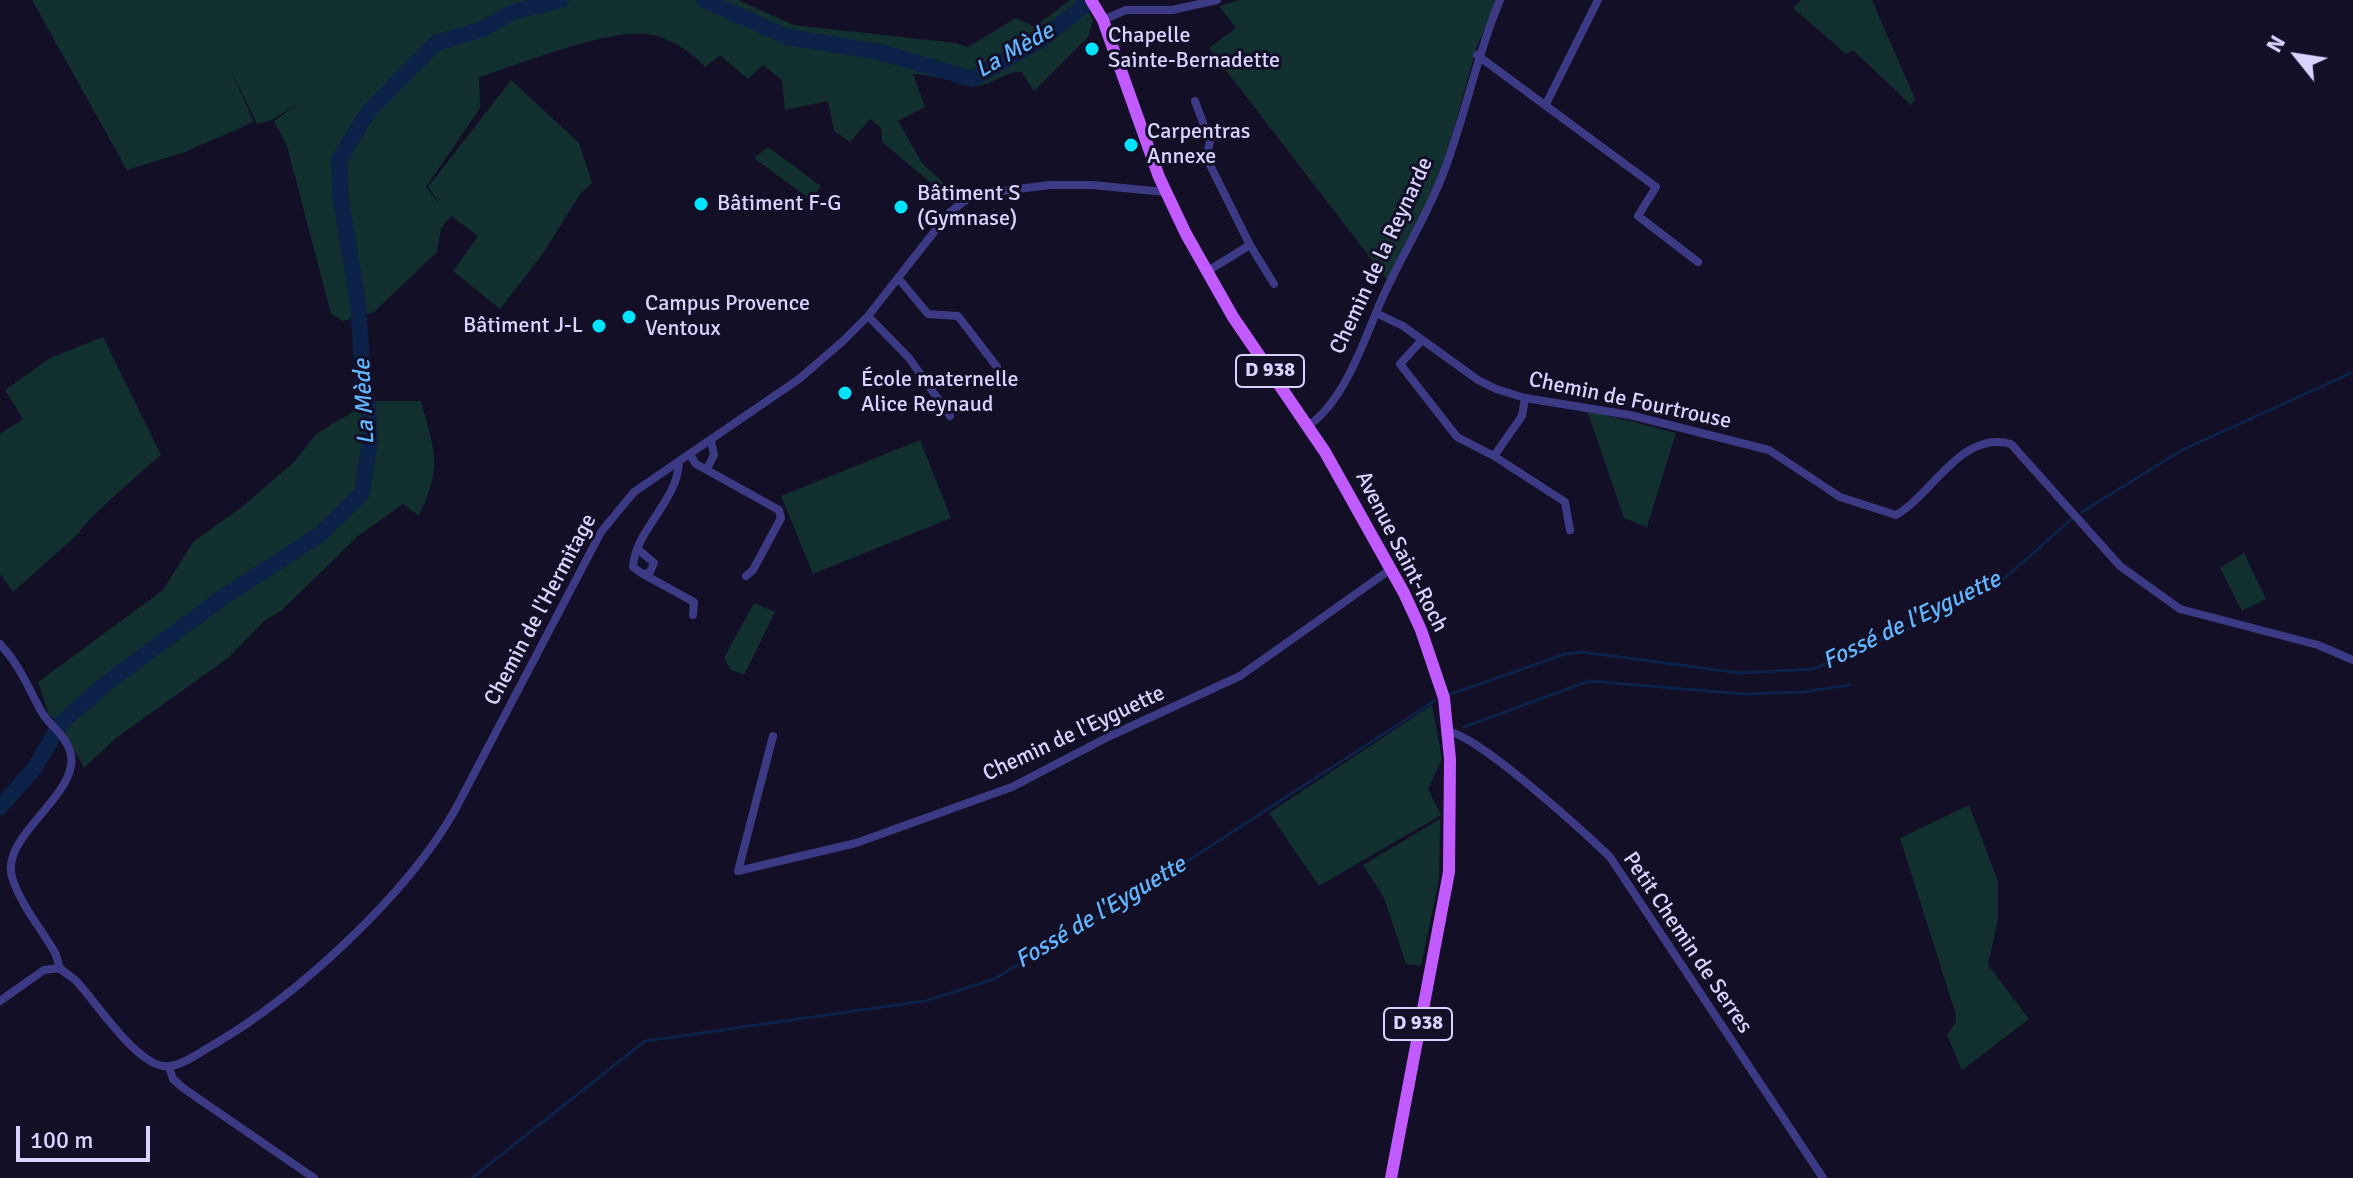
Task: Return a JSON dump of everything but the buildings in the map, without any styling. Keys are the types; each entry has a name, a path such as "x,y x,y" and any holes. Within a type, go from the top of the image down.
{"main road":[{"name":"Avenue Saint-Roch","path":"1097,9 1165,192 1206,272 1308,426 1391,569 1430,654 1444,698 1449,732 1449,872 1391,1178"}],"street":[{"path":"1097,9 1172,10 1217,0"},
{"name":"Chemin de la Reynarde","path":"1308,426 1327,408 1444,172 1477,55 1500,0"},
{"path":"1546,104 1598,0"},
{"path":"1477,55 1656,187 1638,216 1698,262"},
{"path":"1195,101 1210,142 1206,157 1250,245 1274,284"},
{"name":"Chemin de l'Hermitage","path":"169,1067 244,1026 285,994 413,871 455,810 611,516 634,492 799,379 868,316 949,213 978,194 1072,184 1165,192"},
{"path":"1206,272 1250,245"},
{"path":"898,278 928,314 958,316 997,367"},
{"name":"Chemin de Fourtrouse","path":"1376,313 1422,340 1485,384 1525,398 1630,415 1769,450 1840,497 1896,515 1912,506 1968,450 1988,443 2011,444 2120,566 2180,609 2318,645 2353,660"},
{"path":"868,316 909,358 950,416"},
{"path":"1422,340 1400,364 1457,437 1494,456 1565,502 1570,530"},
{"path":"1494,456 1522,416 1525,398"},
{"path":"707,469 714,455 711,441"},
{"path":"690,455 707,469 781,514 753,570 746,576"},
{"path":"679,462 675,483 633,567 694,602 693,615"},
{"path":"639,550 654,563 650,572 643,574"},
{"name":"Chemin de l'Eyguette","path":"773,736 738,871 856,843 1012,787 1110,736 1240,676 1391,569"},
{"path":"0,644 23,674 46,720 65,738 71,756 68,774 31,827 10,872 16,891 56,954 60,968 81,985 131,1045 149,1061 169,1067 173,1079 183,1088 314,1178"},
{"name":"Petit Chemin de Serres","path":"1449,732 1512,772 1565,814 1610,857 1823,1178"},
{"path":"0,1001 44,970 60,968"}],"green space":[{"path":"32,0 738,0 794,25 956,43 968,47 1016,18 1035,27 1070,0 1082,0 1093,20 1088,37 1034,91 1022,72 978,86 913,74 925,107 898,121 922,163 957,196 953,201 882,142 881,128 870,119 850,142 834,131 828,101 785,110 782,80 763,65 748,79 720,55 705,67 693,55 664,38 647,34 610,37 479,77 480,108 426,187 443,208 428,187 511,80 579,143 592,183 581,193 541,256 500,309 453,271 478,236 451,216 441,228 437,252 374,312 343,321 331,314 287,146 274,121 299,103 272,120 257,124 228,64 254,122 185,152 127,170"},
{"path":"1240,0 1497,0 1476,49 1442,171 1388,281 1209,48 1236,28 1219,6"},
{"path":"1801,0 1872,0 1915,99 1911,105 1853,50 1846,54 1793,8"},
{"path":"768,147 821,186 811,200 754,158"},
{"path":"103,337 161,455 13,592 0,574 0,434 23,419 5,390 50,358"},
{"path":"372,401 421,401 433,447 434,471 419,516 403,504 358,536 228,658 116,738 84,768 63,729 66,723 165,644 324,535 358,506 367,492 374,470"},
{"path":"364,405 368,447 364,479 350,503 335,518 155,642 57,721 49,715 38,682 163,590 194,541 242,507 294,462 316,434"},
{"path":"1587,410 1676,433 1647,527 1624,518"},
{"path":"920,440 951,518 813,574 781,496"},
{"path":"2244,553 2266,599 2242,611 2220,568"},
{"path":"754,603 775,612 744,675 731,670 724,658"},
{"path":"1432,705 1442,759 1428,789 1441,815 1319,886 1269,813"},
{"path":"1969,805 1998,881 1998,919 1988,965 2029,1019 1962,1070 1947,1035 1956,1022 1955,1012 1900,838"},
{"path":"1440,819 1439,879 1421,966 1406,964 1384,898 1363,865"}],"waterway":[{"name":"La Mède","path":"0,807 34,769 61,723 108,682 222,598 319,535 362,493 370,441 368,404 363,383 358,302 341,201 339,160 368,112 436,43 483,29 513,12 561,0"},
{"name":"La Mède","path":"704,0 787,37 880,52 972,79 1041,40 1091,0"},
{"name":"Fossé de l'Eyguette","path":"2082,512 2182,450 2353,372"},
{"name":"Fossé de l'Eyguette","path":"1448,695 1565,654 1583,652 1740,673 1813,669 1909,628 2006,577 2074,517"},
{"path":"1464,727 1589,681 1744,694 1803,692 1850,685"},
{"name":"Fossé de l'Eyguette","path":"728,1029 925,1001 994,979 1135,895 1436,700"},
{"name":"Fossé de l'Eyguette","path":"472,1178 645,1041 724,1030"}],"place":[{"name":"Chapelle Sainte-Bernadette","path":"1092,49"},
{"name":"Carpentras Annexe","path":"1131,145"},
{"name":"Bâtiment F-G","path":"701,204"},
{"name":"Bâtiment S (Gymnase)","path":"901,207"},
{"name":"Campus Provence Ventoux","path":"629,317"},
{"name":"Bâtiment J-L","path":"599,326"},
{"name":"École maternelle Alice Reynaud","path":"845,393"}]}
